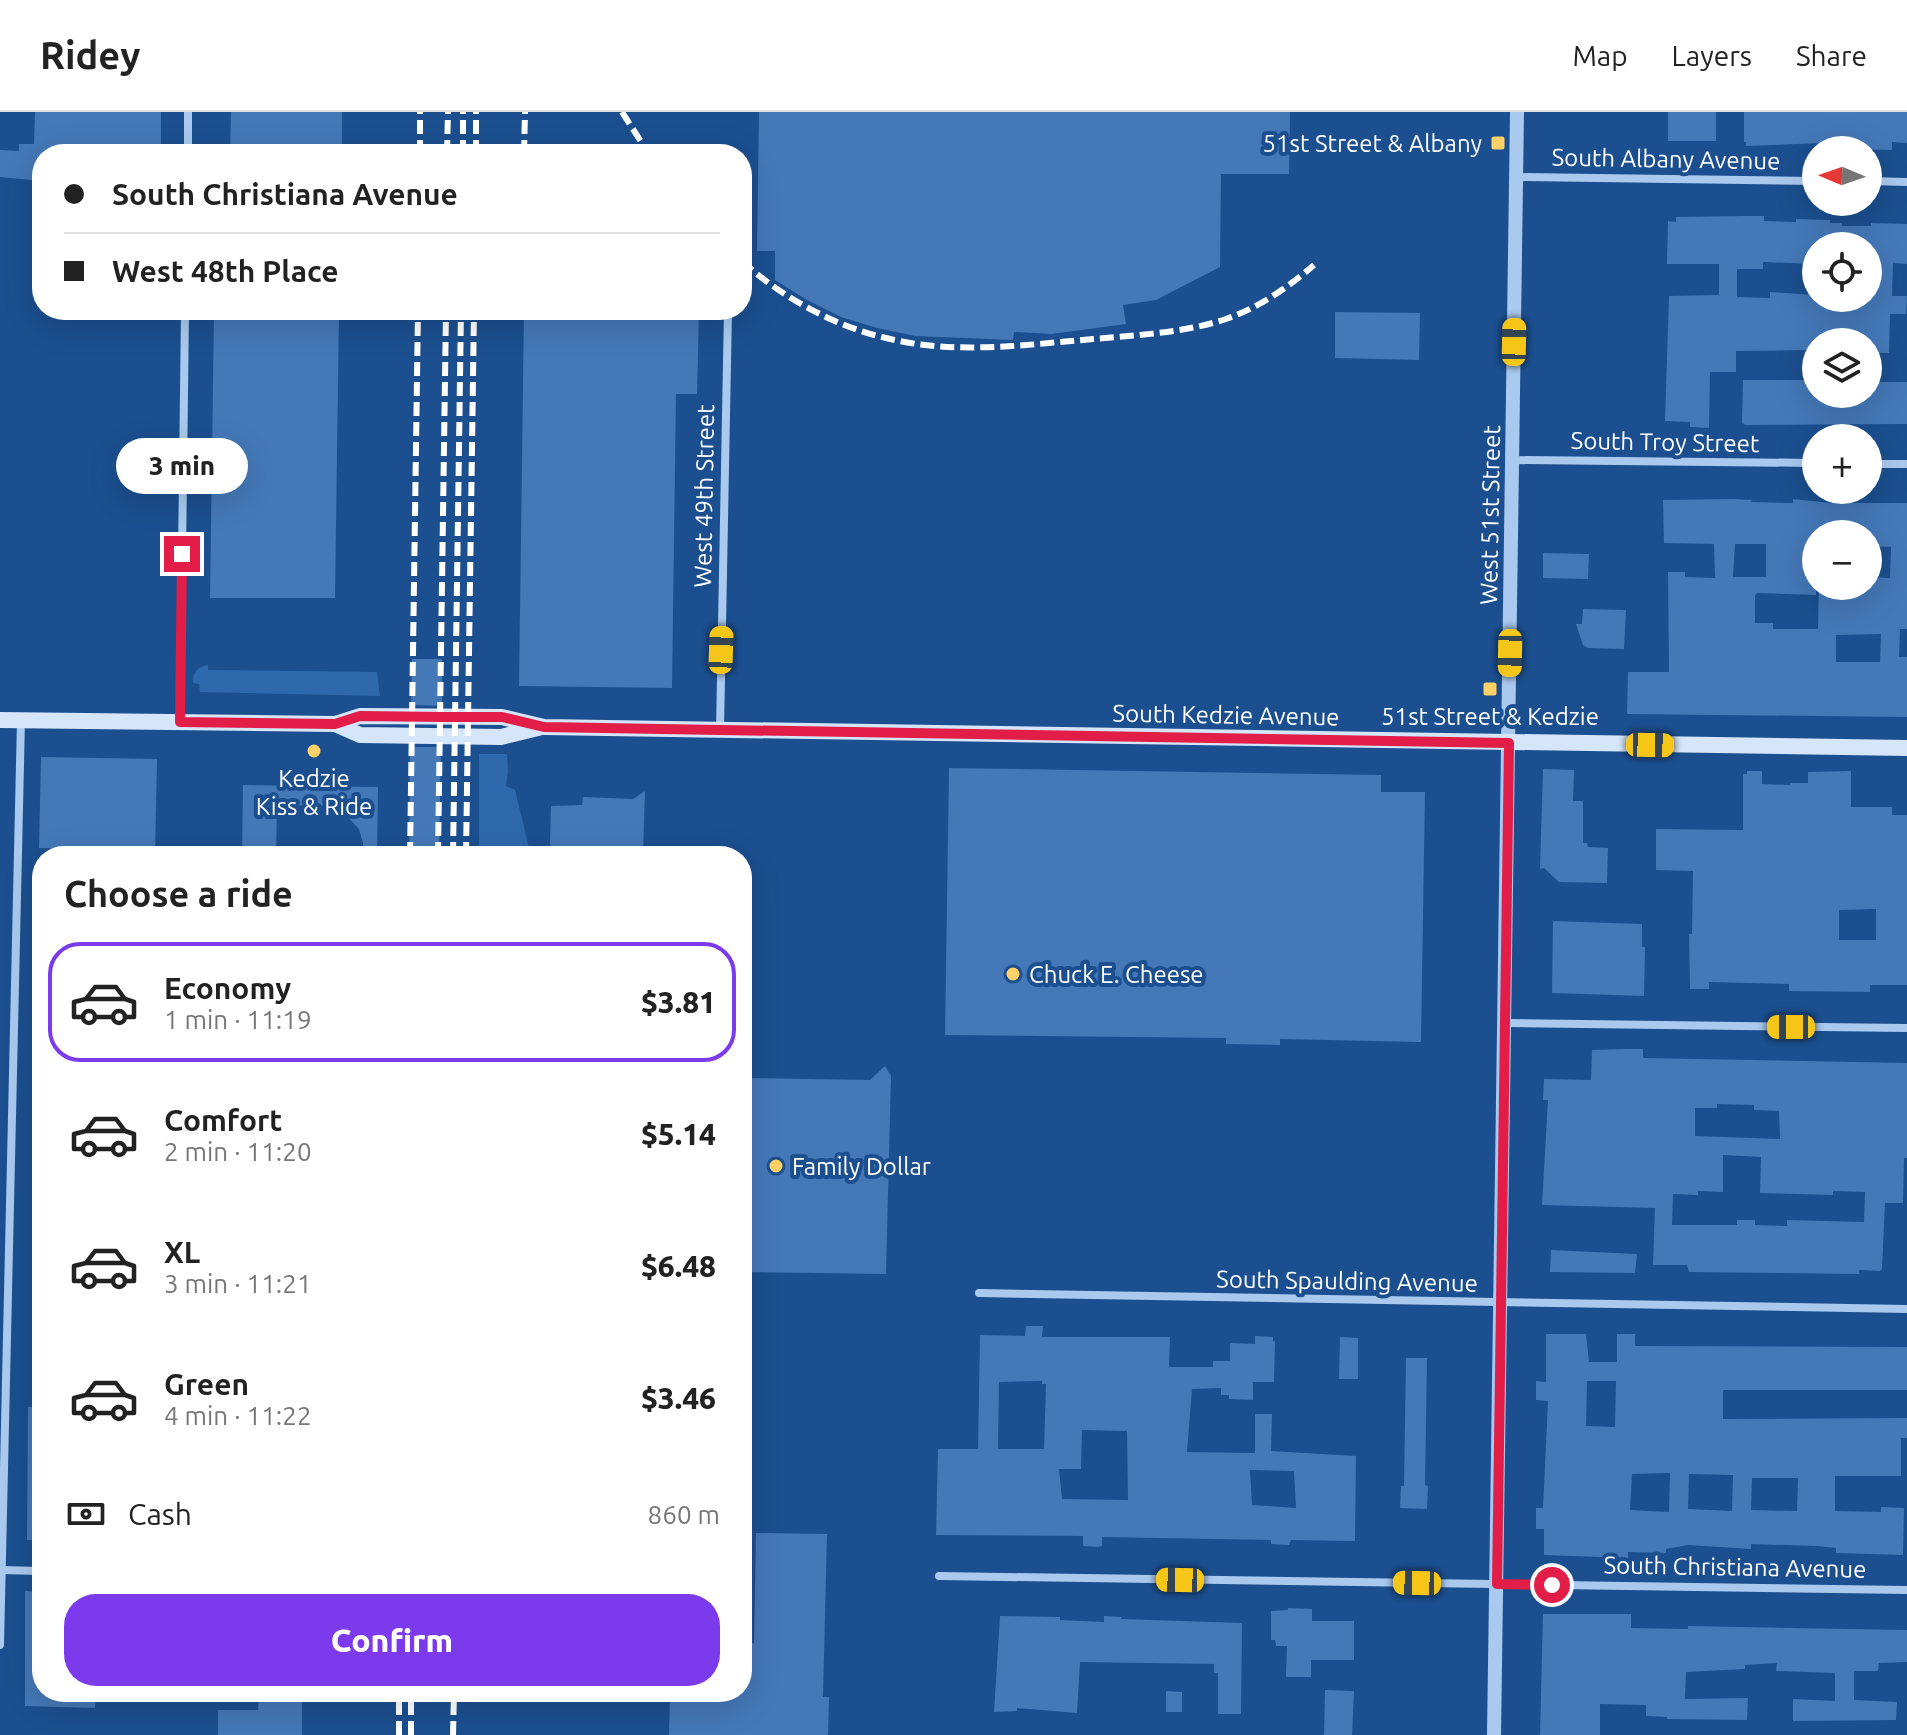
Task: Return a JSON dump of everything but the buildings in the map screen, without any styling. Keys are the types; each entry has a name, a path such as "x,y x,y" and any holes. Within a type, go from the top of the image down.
{"main road":[{"name":"South Kedzie Avenue","path":"0,720 335,724 360,716 502,717 544,727 720,731 1907,748"}],"street":[{"path":"188,112 188,144"},
{"name":"West 51st Street","path":"1494,1735 1517,112"},
{"name":"South Albany Avenue","path":"1516,177 1802,181"},
{"path":"1882,181 1907,182"},
{"path":"180,722 185,320"},
{"name":"West 49th Street","path":"720,731 728,320"},
{"name":"South Troy Street","path":"1513,460 1802,463"},
{"path":"1882,464 1907,464"},
{"path":"0,1645 21,720"},
{"path":"1505,1023 1907,1028"},
{"name":"South Spaulding Avenue","path":"979,1293 1907,1309"},
{"path":"1,1570 32,1571"},
{"name":"South Christiana Avenue","path":"939,1576 1907,1590"}],"shaded area":[{"path":"208,665 208,670 377,672 380,696 200,692 199,684 193,683 194,676 198,669"},
{"path":"479,754 507,754 506,786 515,790 529,846 479,846"}],"railway":[{"path":"420,112 420,144"},
{"path":"447,144 448,112"},
{"path":"463,112 463,144"},
{"path":"476,112 476,144"},
{"path":"524,144 525,112"},
{"path":"622,112 643,144"},
{"path":"752,270 809,308 866,333 911,343 963,347 1015,346 1143,335 1210,324 1262,303 1314,265"},
{"path":"410,846 418,320"},
{"path":"438,846 446,320"},
{"path":"453,846 461,320"},
{"path":"466,846 474,320"},
{"path":"399,1702 399,1735"},
{"path":"411,1702 411,1735"},
{"path":"453,1735 454,1702"}],"place":[{"name":"51st Street & Albany","path":"1498,143"},
{"name":"51st Street & Kedzie","path":"1490,689"},
{"name":"Kedzie Kiss & Ride","path":"314,751"},
{"name":"Chuck E. Cheese","path":"1013,974"},
{"name":"Family Dollar","path":"776,1166"}],"route":[{"path":"182,554 180,722 335,724 360,716 502,717 544,727 1509,743 1497,1584 1552,1585"}]}
